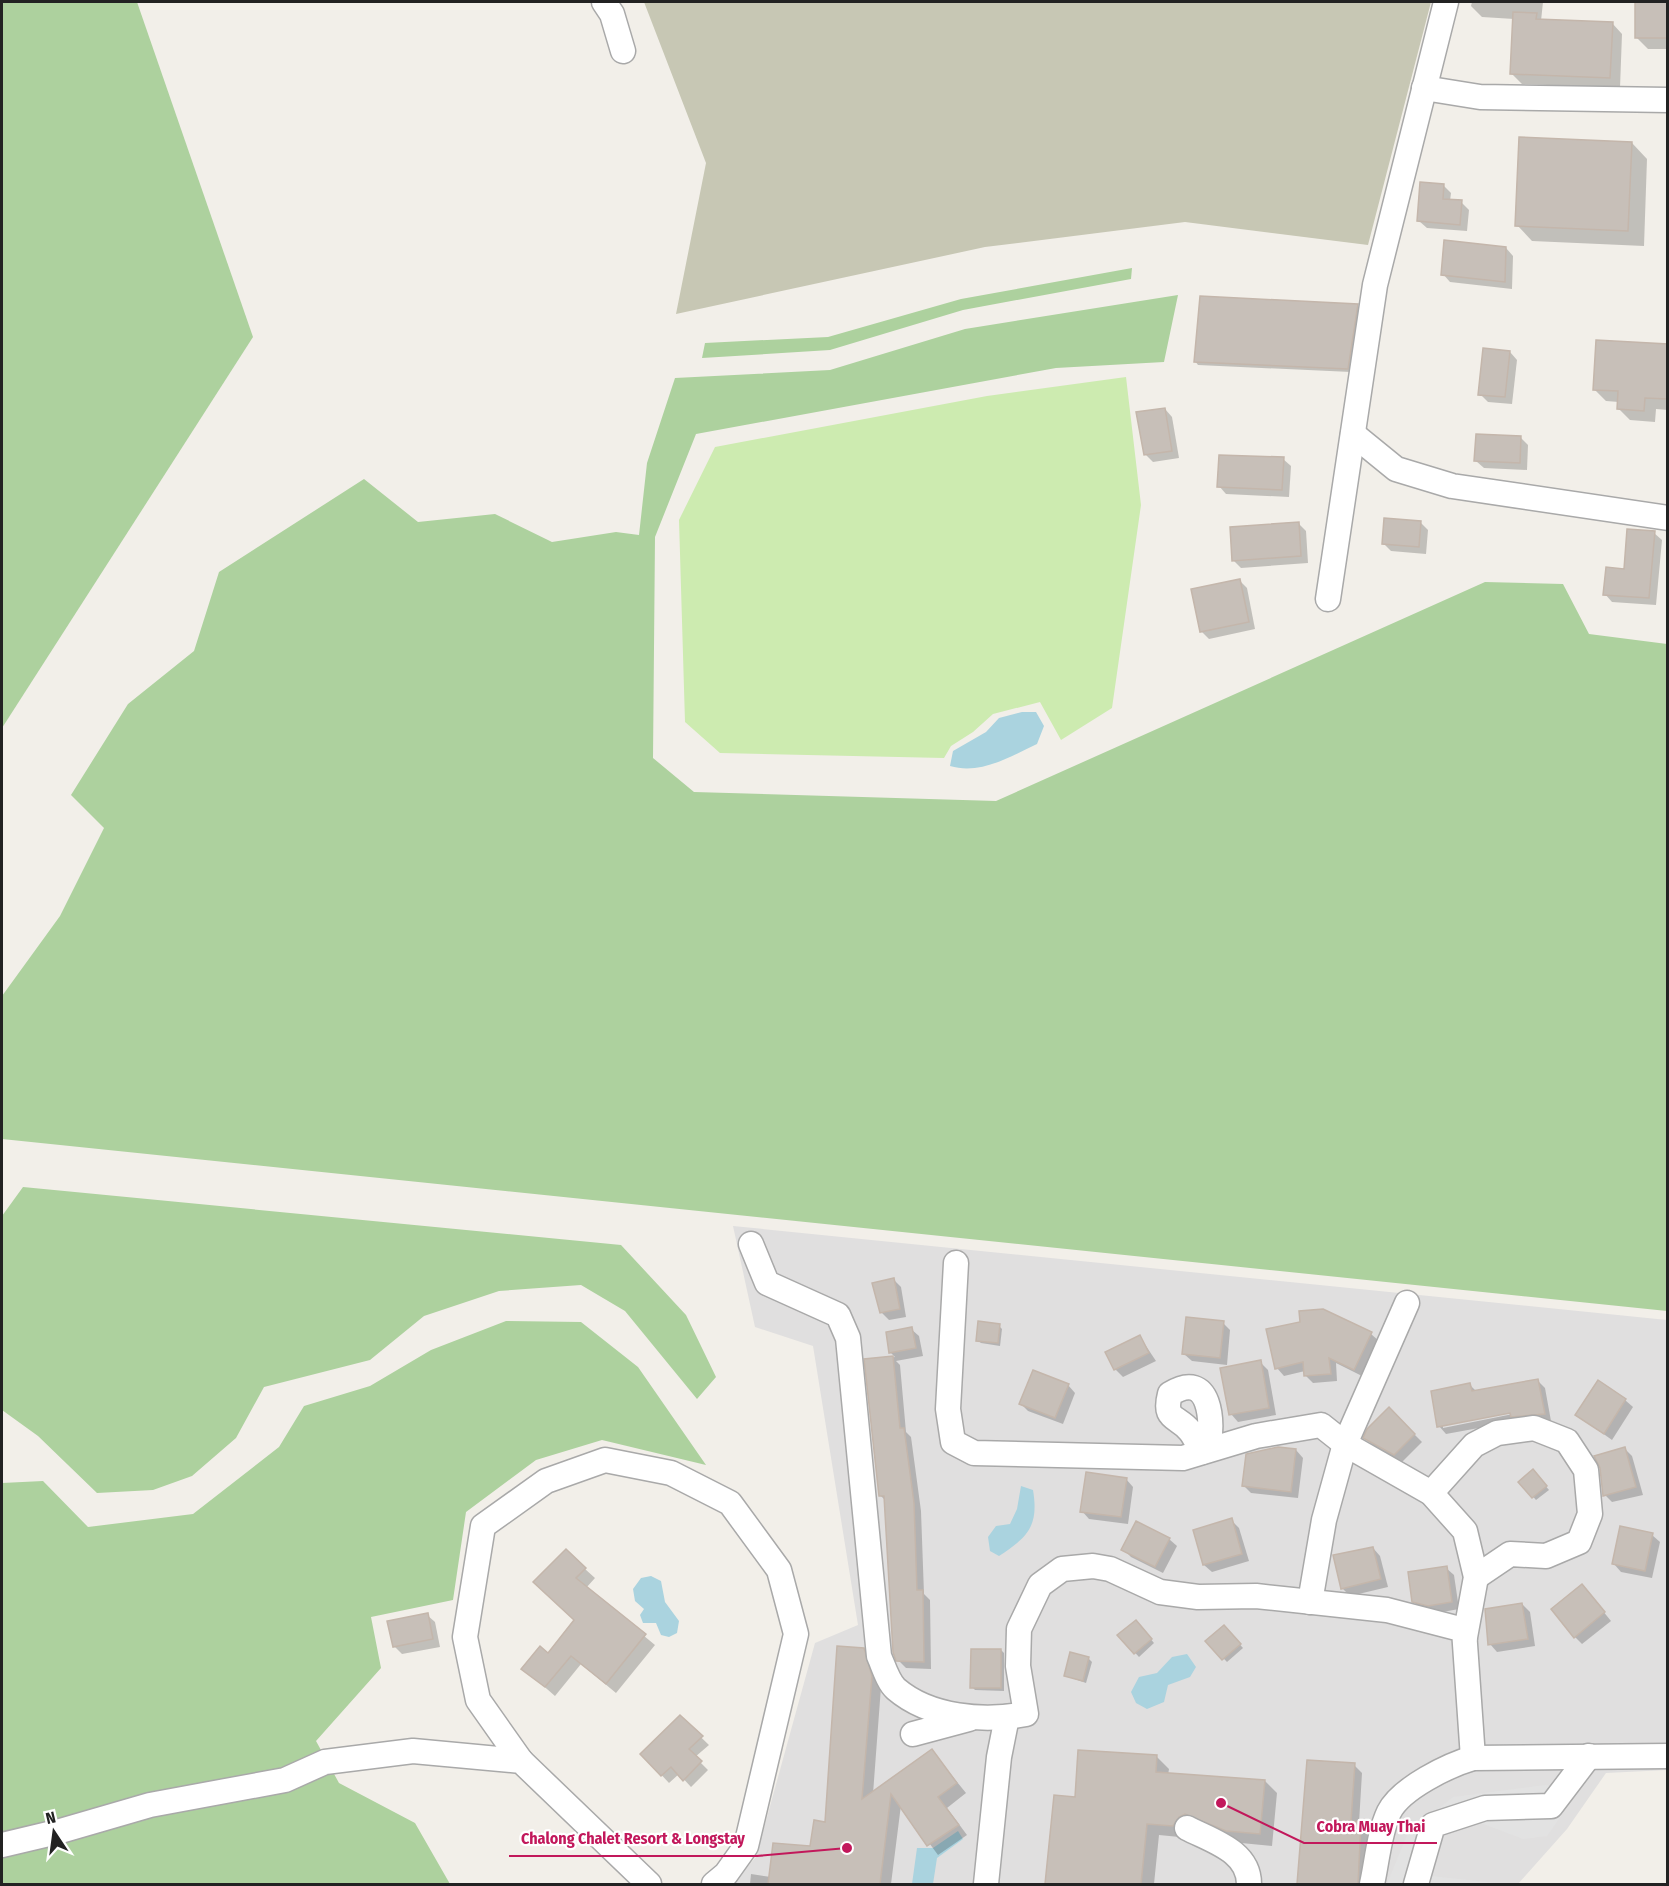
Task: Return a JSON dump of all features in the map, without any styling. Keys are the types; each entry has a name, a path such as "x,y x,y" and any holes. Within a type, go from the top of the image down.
{"street":[{"path":"604,2 612,14 624,51"},
{"path":"1328,599 1375,285 1446,2"},
{"path":"1424,88 1480,97 1668,99"},
{"path":"1353,434 1396,469 1452,486 1668,518"},
{"path":"751,1244 767,1283 838,1315 848,1338 879,1656 894,1688 928,1709 974,1717 1007,1718 1026,1714 1018,1666 1019,1629 1026,1610 1040,1585 1062,1569 1093,1566 1110,1569 1160,1592 1198,1597 1256,1596 1387,1611 1464,1630 1473,1758"},
{"path":"956,1263 948,1409 953,1442 974,1454 1183,1458 1256,1436 1321,1425 1345,1444 1431,1492 1465,1531 1476,1577 1465,1637"},
{"path":"1310,1602 1324,1520 1345,1444 1407,1304"},
{"path":"1431,1492 1474,1445 1497,1433 1534,1428 1567,1441 1586,1470 1590,1514 1579,1542 1546,1556 1510,1554 1476,1577"},
{"path":"649,1884 521,1761 478,1700 465,1637 483,1526 546,1481 605,1460 671,1473 730,1503 779,1570 796,1634 746,1846 726,1874 714,1884"},
{"path":"913,1734 974,1717"},
{"path":"986,1884 999,1757 1007,1718"},
{"path":"2,1845 150,1805 285,1780 325,1762 413,1751 521,1761"},
{"path":"1416,1884 1433,1825 1485,1808 1551,1806 1589,1756"},
{"path":"1372,1884 1389,1812 1403,1793 1462,1761 1473,1758 1668,1756"},
{"path":"1187,1828 1236,1853 1249,1876 1249,1884"}],"shaded area":[{"path":"644,2 1431,2 1368,245 1185,222 985,247 676,314 706,163"},
{"path":"733,1226 1667,1320 1667,1770 1606,1773 1567,1829 1518,1884 732,1884 756,1857 815,1643 858,1625 813,1346 755,1327"},
{"path":"1545,1785 1579,1790 1547,1836 1523,1839 1478,1822 1441,1831 1431,1876 1506,1884 1387,1884 1408,1833 1453,1797"}],"green space":[{"path":"2,2 137,2 253,337 2,728"},
{"path":"1132,268 1131,279 963,310 830,350 702,358 705,343 828,337 961,299"},
{"path":"1178,295 1164,362 1056,368 696,434 655,537 653,758 694,792 996,801 1485,582 1563,584 1589,634 1667,644 1667,1311 2,1139 2,996 60,916 104,828 71,795 128,704 194,651 219,572 364,479 418,522 495,514 552,542 616,532 639,535 647,463 675,378 830,370 965,329"},
{"path":"1126,377 1141,505 1112,708 1061,740 1040,702 993,714 973,732 951,746 944,758 720,753 685,722 679,520 715,447 987,396"},
{"path":"23,1187 621,1245 686,1315 716,1377 697,1399 625,1311 581,1285 499,1291 424,1316 370,1360 264,1387 236,1438 192,1476 153,1490 97,1493 38,1436 2,1410 2,1216"},
{"path":"506,1321 581,1322 638,1367 706,1465 602,1440 536,1460 466,1512 453,1600 371,1617 381,1668 316,1741 339,1783 415,1823 450,1884 2,1884 2,1483 43,1481 88,1527 193,1514 279,1447 304,1406 370,1386 431,1350"}],"water":[{"path":"1022,712 1036,712 1044,726 1037,744 1006,759 984,766 961,768 950,766 953,751 986,732 999,718"},
{"path":"1021,1486 1033,1490 1033,1522 1017,1543 999,1556 990,1551 988,1537 996,1526 1010,1524 1017,1509"},
{"path":"651,1576 661,1581 665,1602 679,1621 677,1633 669,1637 661,1635 656,1623 643,1623 640,1615 644,1609 635,1601 633,1589 641,1578"},
{"path":"1187,1654 1196,1667 1190,1677 1168,1685 1164,1702 1147,1709 1136,1703 1131,1692 1139,1677 1157,1673 1172,1657"},
{"path":"958,1831 963,1839 937,1858 933,1884 912,1884 917,1848 933,1848"}],"building":[{"path":"1635,2 1668,2 1668,38 1635,38"},
{"path":"1513,12 1537,13 1536,19 1613,22 1610,78 1510,74"},
{"path":"1519,137 1632,142 1628,231 1515,226"},
{"path":"1420,182 1444,184 1443,199 1462,200 1460,225 1417,221"},
{"path":"1444,240 1506,247 1505,282 1441,275"},
{"path":"1200,296 1358,304 1348,369 1194,362"},
{"path":"1596,340 1668,344 1668,399 1645,398 1644,411 1617,409 1618,391 1593,390"},
{"path":"1483,348 1510,351 1505,397 1478,395"},
{"path":"1165,408 1172,451 1144,455 1136,412"},
{"path":"1476,434 1521,436 1520,463 1474,461"},
{"path":"1219,455 1284,457 1282,490 1217,487"},
{"path":"1384,518 1421,521 1419,547 1382,544"},
{"path":"1299,522 1301,556 1232,561 1230,527"},
{"path":"1627,529 1655,531 1649,598 1603,595 1606,567 1624,569"},
{"path":"1240,579 1249,622 1200,632 1191,589"},
{"path":"894,1278 900,1309 880,1313 872,1283"},
{"path":"1323,1309 1372,1332 1354,1370 1329,1358 1331,1374 1304,1376 1303,1362 1275,1369 1266,1329 1300,1322 1299,1311"},
{"path":"1186,1317 1224,1321 1220,1358 1182,1354"},
{"path":"978,1321 1000,1324 998,1343 976,1341"},
{"path":"912,1327 916,1348 889,1353 886,1332"},
{"path":"1140,1335 1149,1353 1114,1370 1105,1352"},
{"path":"893,1356 900,1428 904,1428 914,1503 917,1590 923,1590 924,1662 896,1661 893,1652 884,1496 879,1496 864,1359"},
{"path":"1261,1360 1269,1408 1229,1415 1220,1368"},
{"path":"1033,1370 1069,1384 1055,1418 1019,1404"},
{"path":"1538,1379 1545,1414 1511,1417 1510,1413 1437,1427 1431,1391 1470,1383 1472,1391"},
{"path":"1598,1380 1626,1399 1604,1434 1575,1415"},
{"path":"1389,1407 1415,1434 1394,1455 1363,1438 1367,1429"},
{"path":"1278,1447 1296,1449 1291,1492 1242,1486 1246,1454"},
{"path":"1625,1447 1636,1487 1603,1496 1600,1468 1594,1456"},
{"path":"1533,1469 1547,1486 1532,1498 1518,1482"},
{"path":"1086,1472 1127,1478 1121,1517 1080,1512"},
{"path":"1232,1518 1242,1554 1203,1565 1193,1530"},
{"path":"1136,1521 1170,1538 1155,1567 1121,1550"},
{"path":"1620,1526 1653,1533 1645,1571 1612,1564"},
{"path":"1373,1547 1381,1579 1341,1589 1333,1555"},
{"path":"566,1549 586,1568 576,1578 646,1634 606,1684 571,1656 545,1687 521,1669 540,1646 548,1653 574,1620 533,1582"},
{"path":"1447,1566 1452,1602 1428,1606 1412,1602 1408,1572"},
{"path":"1582,1584 1605,1612 1574,1638 1551,1609"},
{"path":"1522,1603 1528,1639 1488,1645 1485,1609"},
{"path":"428,1613 433,1639 393,1647 387,1621"},
{"path":"1136,1620 1152,1639 1134,1654 1117,1635"},
{"path":"1224,1625 1241,1644 1222,1660 1205,1641"},
{"path":"837,1646 864,1648 872,1676 862,1799 932,1749 957,1783 938,1797 959,1825 927,1846 891,1794 880,1884 768,1884 773,1843 810,1846 814,1820 825,1822"},
{"path":"971,1649 1001,1649 1001,1688 970,1688"},
{"path":"1070,1652 1089,1657 1083,1681 1064,1676"},
{"path":"680,1715 703,1736 689,1749 702,1761 683,1781 671,1767 661,1776 640,1754"},
{"path":"1078,1750 1157,1755 1156,1772 1265,1780 1260,1834 1226,1831 1185,1814 1179,1817 1173,1826 1147,1824 1141,1884 1045,1884 1054,1795 1075,1797"},
{"path":"1307,1760 1355,1763 1351,1821 1361,1822 1358,1884 1297,1884"}],"place":[{"name":"Cobra Muay Thai","path":"1221,1803"},
{"name":"Chalong Chalet Resort & Longstay","path":"847,1848"}]}
